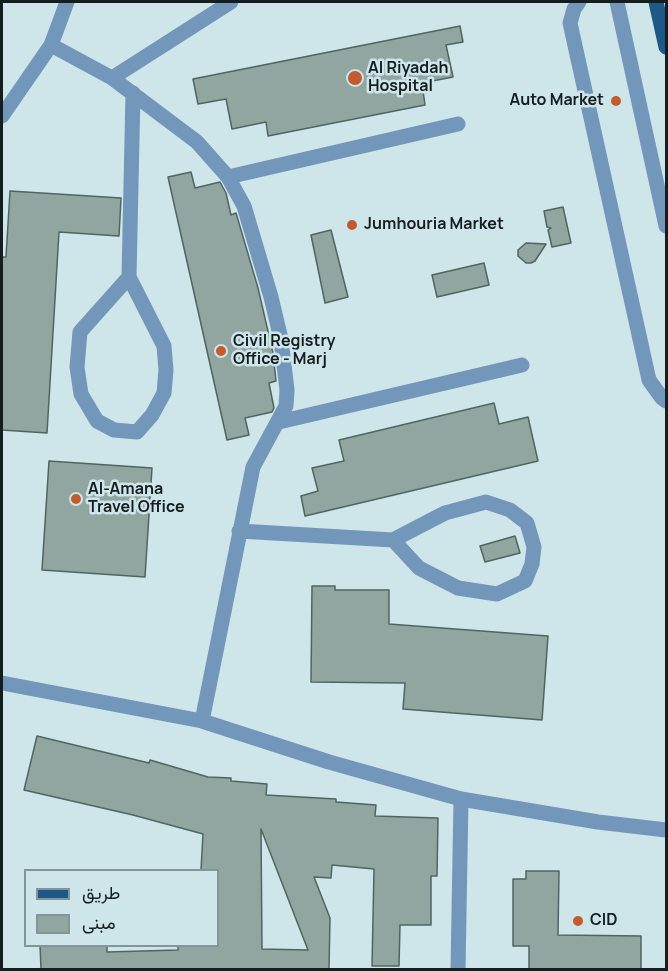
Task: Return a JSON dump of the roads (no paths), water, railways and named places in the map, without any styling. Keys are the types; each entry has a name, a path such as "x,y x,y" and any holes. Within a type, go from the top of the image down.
{"main road":[{"path":"656,2 666,47"}],"street":[{"path":"2,116 51,45 67,2"},
{"path":"112,78 231,2"},
{"path":"579,2 574,9 570,23 649,380 666,401"},
{"path":"617,2 666,226"},
{"path":"51,45 112,78 134,93 197,142 228,177 244,206 271,297 280,339 287,390 286,406 279,422 257,456 239,531 202,721"},
{"path":"129,277 80,332 76,368 81,394 97,421 114,430 137,432 152,415 164,393 166,370 164,346 129,277 134,93"},
{"path":"228,177 458,124"},
{"path":"279,422 522,365"},
{"path":"239,531 393,540 445,513 486,502 510,510 527,523 534,547 532,564 525,581 497,594 458,588 419,568 393,540"},
{"path":"2,683 202,721 329,762 461,799 598,822 666,830"},
{"path":"458,969 461,799"}],"place":[{"name":"Al Riyadah Hospital","path":"355,78"},
{"name":"Auto Market","path":"616,101"},
{"name":"Jumhouria Market","path":"352,225"},
{"name":"Civil Registry Office - Marj","path":"221,351"},
{"name":"Al-Amana Travel Office","path":"76,499"},
{"name":"CID","path":"578,921"}]}
